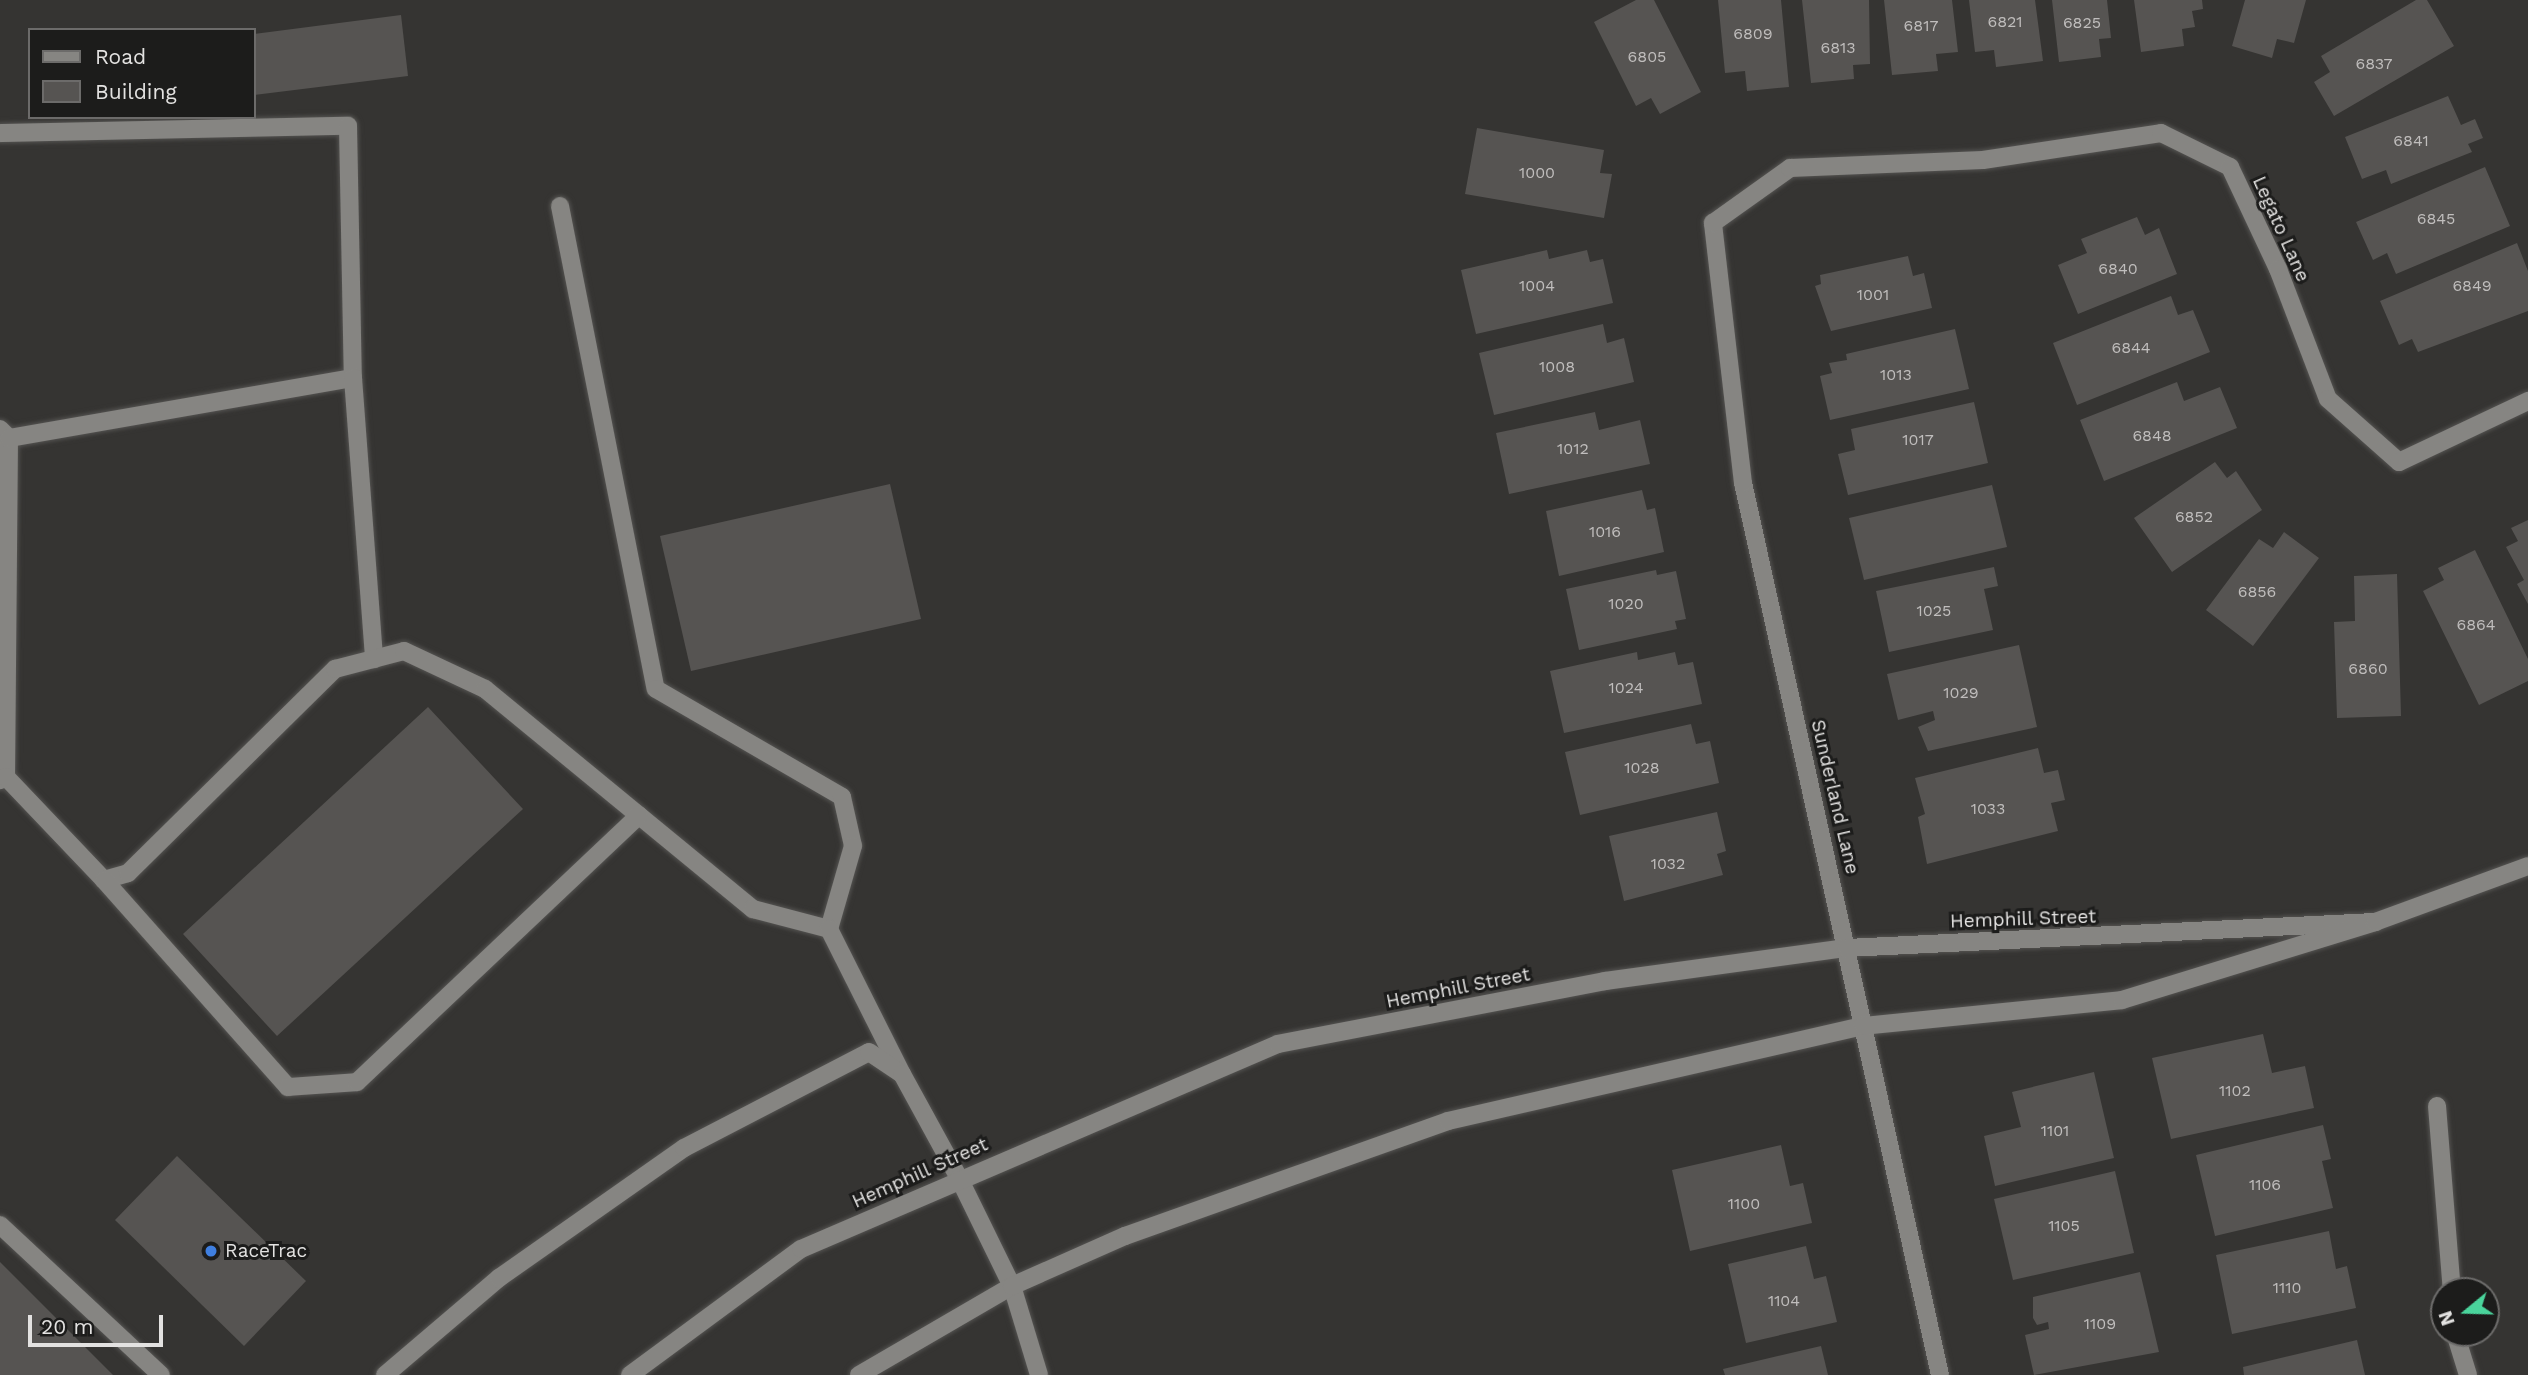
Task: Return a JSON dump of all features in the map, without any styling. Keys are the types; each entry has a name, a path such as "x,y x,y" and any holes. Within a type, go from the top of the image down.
{"street":[{"path":"0,133 348,126 353,378 374,659"},
{"name":"Legato Lane","path":"1713,223 1790,169 1983,160 2161,133 2230,167 2329,399 2399,462 2528,401"},
{"path":"560,206 656,689 842,797 853,846 829,929 1012,1286 1040,1375"},
{"name":"Sunderland Lane","path":"1713,223 1743,483 1940,1375"},
{"path":"353,378 5,434 3,779 104,880 288,1087 357,1082 639,815"},
{"path":"104,880 128,873 335,669 404,651 485,689 753,909 829,929"},
{"name":"Hemphill Street","path":"859,1375 1012,1286 1125,1236 1448,1121 1863,1026 2122,1000 2375,922 2528,866"},
{"name":"Hemphill Street","path":"630,1375 801,1249 958,1178 1278,1044 1605,981 1847,948 2375,922"},
{"path":"385,1375 499,1278 684,1148 869,1052 902,1074"},
{"path":"2437,1106 2451,1277"},
{"path":"0,1225 161,1375"},
{"path":"2459,1347 2468,1375"}],"building":[{"path":"1636,0 1654,0 1701,92 1660,114 1651,98 1636,106 1594,22"},
{"path":"1718,0 1781,0 1789,87 1747,91 1745,71 1725,73"},
{"path":"1802,0 1869,0 1870,64 1853,65 1854,79 1811,83"},
{"path":"1884,0 1952,0 1958,52 1936,54 1938,71 1892,75"},
{"path":"1969,0 2035,0 2043,61 1996,67 1994,50 1975,52"},
{"path":"2052,0 2107,0 2111,38 2099,39 2101,57 2059,62"},
{"path":"2134,0 2202,0 2203,9 2192,11 2195,27 2182,29 2184,46 2141,52"},
{"path":"2245,0 2306,0 2294,43 2277,39 2272,58 2232,46"},
{"path":"2416,0 2427,0 2454,46 2334,116 2314,82 2330,72 2321,56"},
{"path":"401,15 408,76 256,95 256,34"},
{"path":"2448,96 2461,125 2475,119 2483,138 2468,144 2472,152 2391,184 2386,170 2362,179 2345,137"},
{"path":"1477,128 1604,150 1600,173 1612,174 1604,218 1465,194"},
{"path":"2485,167 2510,226 2396,274 2387,253 2373,260 2356,222"},
{"path":"2137,217 2145,235 2159,228 2177,274 2078,314 2058,265 2087,253 2081,239"},
{"path":"2517,243 2528,271 2528,311 2418,352 2412,339 2399,345 2380,301"},
{"path":"1547,250 1549,259 1587,250 1590,262 1603,259 1613,303 1476,334 1461,270"},
{"path":"1908,256 1913,276 1924,273 1932,308 1831,331 1815,286 1821,284 1820,275"},
{"path":"2171,296 2178,315 2193,310 2210,352 2077,405 2053,343"},
{"path":"1603,324 1607,343 1624,338 1634,382 1494,415 1479,353"},
{"path":"1955,329 1969,389 1830,420 1820,376 1832,373 1829,363 1847,360 1846,354"},
{"path":"2177,382 2184,401 2220,387 2237,428 2104,481 2080,420"},
{"path":"1974,402 1988,463 1848,495 1838,454 1855,450 1851,429"},
{"path":"1595,412 1599,430 1640,420 1650,464 1509,494 1496,433"},
{"path":"2215,462 2227,478 2236,471 2262,510 2172,572 2134,518"},
{"path":"890,484 921,619 691,671 660,536"},
{"path":"1992,485 2007,547 1864,580 1849,518"},
{"path":"1642,490 1647,510 1655,508 1664,552 1559,576 1546,511"},
{"path":"2528,520 2528,604 2517,584 2524,580 2506,547 2518,541 2511,528"},
{"path":"2284,532 2319,558 2253,646 2206,610 2259,539 2273,548"},
{"path":"2475,550 2528,659 2528,681 2479,705 2423,591 2444,580 2438,568"},
{"path":"1994,567 1998,586 1984,589 1993,630 1889,652 1876,591"},
{"path":"1656,570 1657,575 1676,571 1686,619 1675,621 1677,629 1579,650 1566,589"},
{"path":"2397,574 2401,716 2337,718 2334,622 2355,621 2354,576"},
{"path":"2019,645 2037,727 1928,751 1918,727 1935,720 1933,711 1898,720 1887,674"},
{"path":"1637,652 1638,660 1675,652 1678,665 1693,662 1702,704 1564,733 1550,671"},
{"path":"428,707 523,809 277,1036 183,934"},
{"path":"1691,724 1696,744 1710,741 1719,783 1580,815 1565,752"},
{"path":"2038,748 2044,773 2058,770 2065,800 2051,803 2058,831 1927,864 1918,817 1925,814 1915,778"},
{"path":"1717,812 1726,851 1717,854 1723,875 1624,901 1609,836"},
{"path":"2263,1034 2272,1073 2305,1066 2314,1108 2171,1139 2152,1058"},
{"path":"2094,1072 2114,1158 1995,1186 1984,1136 2021,1127 2012,1092"},
{"path":"2323,1125 2331,1159 2322,1161 2333,1208 2215,1236 2196,1155"},
{"path":"1781,1145 1790,1186 1803,1183 1812,1223 1690,1251 1672,1170"},
{"name":"RaceTrac","path":"177,1156 306,1281 244,1346 115,1220"},
{"path":"2115,1171 2134,1253 2013,1280 1994,1199"},
{"path":"2329,1231 2336,1269 2347,1266 2356,1308 2232,1334 2216,1255"},
{"path":"1806,1246 1814,1279 1826,1276 1837,1322 1746,1343 1728,1264"},
{"path":"0,1262 113,1375 0,1375"},
{"path":"2140,1272 2159,1352 2034,1375 2025,1335 2049,1329 2048,1322 2037,1325 2033,1318 2033,1297"},
{"path":"2357,1340 2365,1375 2244,1375 2243,1367"},
{"path":"1821,1346 1828,1375 1725,1375 1723,1369"}],"place":[{"name":"RaceTrac","path":"211,1251"}]}
